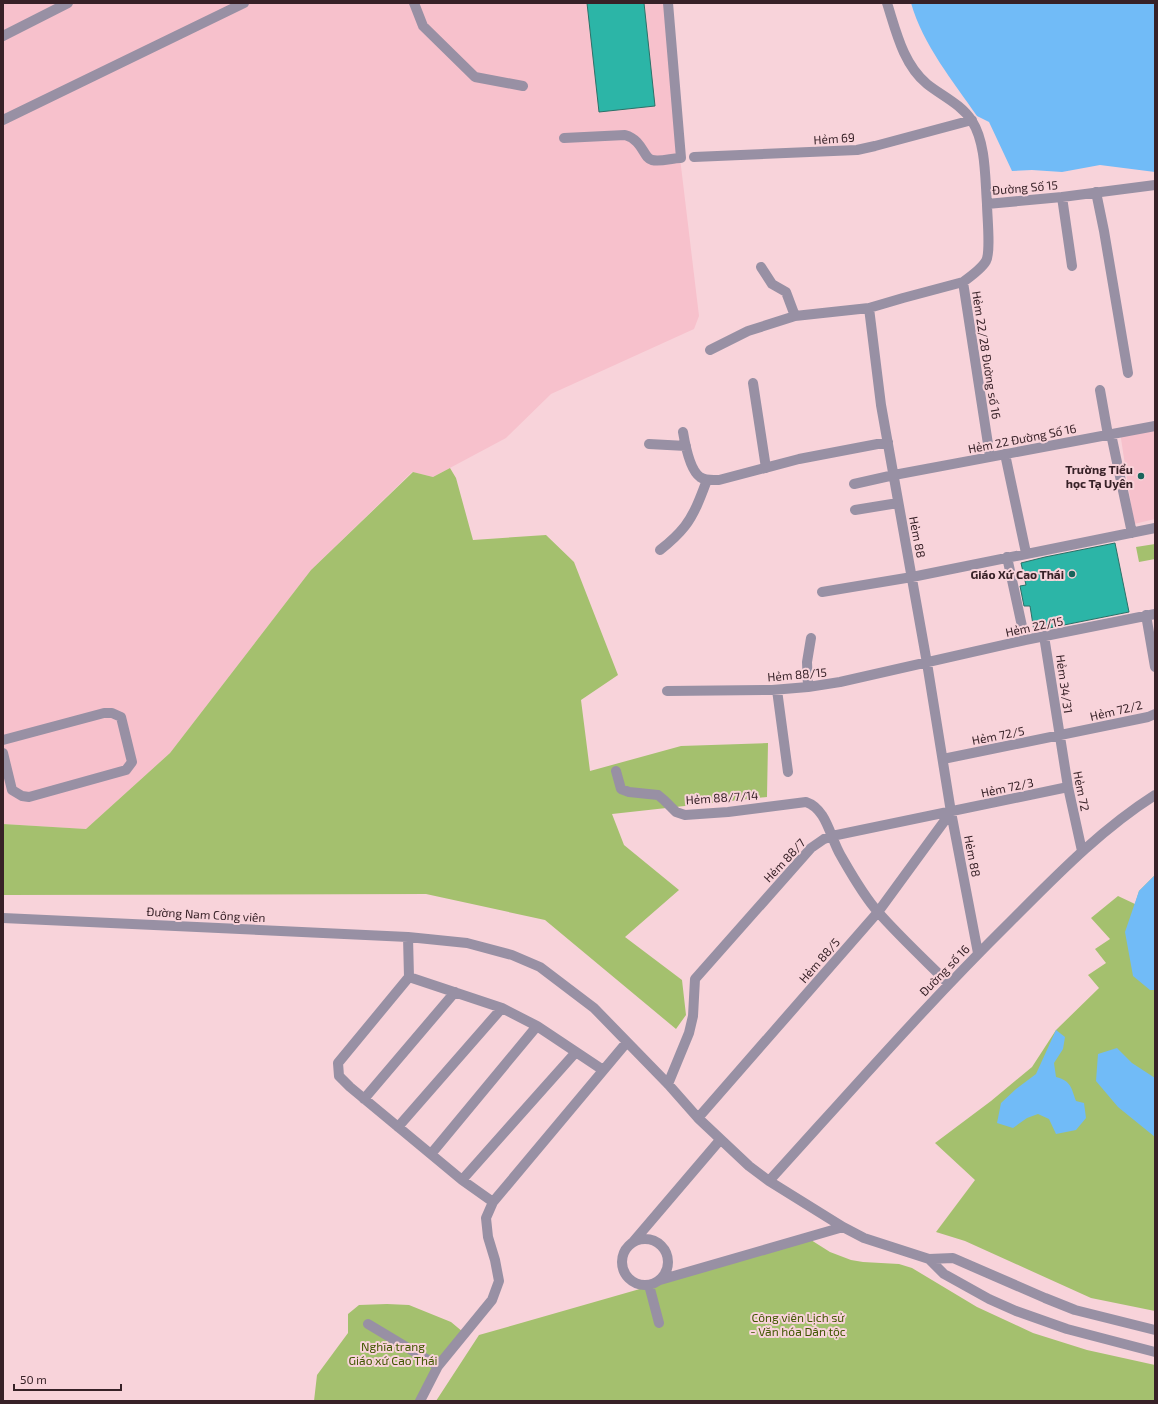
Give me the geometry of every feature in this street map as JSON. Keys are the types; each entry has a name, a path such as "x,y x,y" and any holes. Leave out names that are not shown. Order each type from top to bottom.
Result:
{"street":[{"path":"3,36 68,3"},
{"path":"3,120 244,3"},
{"path":"414,3 423,26 475,77 522,86"},
{"path":"564,138 625,135 632,137 639,143 646,157 651,160 680,158 668,3"},
{"name":"Đường Số 15","path":"888,3 900,45 913,67 926,83 962,109 972,120 981,144 987,204 1062,197 1155,185"},
{"name":"Hẻm 69","path":"694,157 857,150 972,120"},
{"path":"1096,192 1128,373"},
{"path":"1062,197 1072,266"},
{"path":"710,350 748,332 795,316 869,308 963,282 983,264 988,255 987,204"},
{"path":"761,266 772,284 786,292 795,316"},
{"name":"Hẻm 22/28 Đường số 16","path":"963,282 990,457"},
{"name":"Hẻm 88","path":"869,308 875,366 898,503 928,663 951,812 978,953"},
{"path":"753,383 766,468"},
{"path":"1100,390 1132,532"},
{"name":"Hẻm 22 Đường Số 16","path":"854,484 894,475 1155,426"},
{"path":"683,432 692,466 700,478 707,480 719,480 799,459 888,442"},
{"path":"649,444 686,446"},
{"path":"1005,454 1026,554"},
{"path":"660,550 686,525 695,509 707,480"},
{"path":"855,510 898,503"},
{"path":"822,592 912,577 1155,528"},
{"path":"1006,557 1025,640"},
{"path":"1151,615 1155,667"},
{"name":"Hẻm 22/15","path":"928,663 1025,640 1151,615"},
{"name":"Hẻm 34/31","path":"1044,636 1059,736"},
{"path":"808,687 808,662 811,638"},
{"name":"Hẻm 88/15","path":"667,691 777,690 808,687 840,682 928,663"},
{"path":"777,690 788,772"},
{"path":"3,740 104,713 112,713 121,717 132,762 126,770 29,797 22,796 12,790 3,753"},
{"name":"Hẻm 72/2","path":"1059,736 1148,717 1155,714"},
{"name":"Hẻm 72/5","path":"943,759 1059,736"},
{"name":"Hẻm 72","path":"1059,736 1082,851"},
{"name":"Hẻm 88/7/14","path":"616,771 621,789 629,792 658,795 676,812 685,814 728,812 806,802 812,804 822,814 832,836"},
{"name":"Hẻm 72/3","path":"951,812 1068,787"},
{"name":"Đường số 16","path":"769,1180 906,1029 978,953 1082,851 1115,823 1155,795"},
{"name":"Hẻm 88/7","path":"668,1084 689,1033 693,1016 695,979 811,848 824,839 832,836 951,812"},
{"name":"Hẻm 88/5","path":"698,1118 878,912 951,812"},
{"path":"832,836 836,848 862,892 878,912 949,984"},
{"name":"Đường Nam Công viên","path":"3,918 408,937 467,943 540,966 594,1008 668,1084 698,1118 749,1166 843,1227 864,1238 929,1259"},
{"path":"408,937 409,977 338,1063 339,1076 364,1099 462,1180 493,1202"},
{"path":"409,977 502,1008 537,1026 603,1070"},
{"path":"364,1099 455,992"},
{"path":"398,1127 502,1008"},
{"path":"431,1154 537,1026"},
{"path":"420,1401 438,1366 492,1300 499,1281 486,1228 486,1218 493,1202 627,1042"},
{"path":"462,1180 576,1052"},
{"path":"720,1140 623,1253 622,1267 624,1274 629,1279 635,1283 649,1285 660,1280 843,1227"},
{"path":"633,1242 640,1239 648,1239 655,1241 662,1246 666,1252 668,1267 660,1280"},
{"path":"929,1259 953,1258 1038,1296 1075,1310 1155,1330"},
{"path":"929,1259 944,1274 989,1299 1016,1311 1067,1329 1155,1352"},
{"path":"649,1285 659,1322"},
{"path":"368,1324 438,1366"}],"shaded area":[{"path":"3,3 671,3 680,158 699,316 694,329 551,394 506,438 433,477 412,472 311,570 170,753 86,829 3,824"},
{"name":"Trường Tiểu học Tạ Uyên","path":"1155,426 1155,519 1134,524 1120,432"}],"green space":[{"path":"450,468 456,478 473,540 546,535 574,562 618,675 581,700 590,771 681,746 768,743 767,797 612,814 624,845 679,890 625,937 682,980 686,1015 676,1029 545,920 426,894 3,895 3,824 86,829 170,753 311,570 413,472 433,477"},
{"path":"1155,544 1155,559 1139,562 1136,547"},
{"path":"1155,875 1155,1311 1091,1298 965,1241 936,1232 975,1180 935,1143 991,1101 1032,1067 1056,1030 1099,988 1088,975 1106,963 1095,949 1110,939 1091,918 1118,896 1135,904 1139,891"},
{"name":"Công viên Lịch sử - Văn hóa Dân tộc","path":"811,1240 830,1252 851,1260 899,1264 912,1268 977,1307 1033,1333 1087,1350 1155,1365 1155,1401 436,1401 479,1335"},
{"name":"Nghĩa trang Giáo xứ Cao Thái","path":"359,1305 409,1305 451,1322 463,1332 422,1401 314,1401 317,1375 348,1333 348,1314"}],"water":[{"path":"911,3 1155,3 1155,172 1100,165 1062,172 1032,170 1012,171 989,122 977,116 931,48 916,18"},
{"path":"1155,875 1155,990 1150,990 1133,976 1125,932 1139,891"},
{"path":"1056,1030 1065,1037 1063,1049 1054,1063 1056,1077 1065,1080 1070,1085 1076,1101 1084,1103 1086,1118 1076,1130 1056,1134 1049,1119 1038,1114 1027,1118 1013,1128 997,1123 1001,1103 1016,1089 1036,1074"},
{"path":"1117,1048 1132,1063 1155,1078 1155,1137 1118,1107 1096,1081 1098,1054"}],"building":[{"path":"587,3 644,3 655,106 599,112"},
{"name":"Giáo Xứ Cao Thái","path":"1115,543 1129,612 1034,631 1030,606 1024,606 1020,586 1026,585 1021,563"}],"place":[{"name":"Trường Tiểu học Tạ Uyên","path":"1141,476"},
{"name":"Giáo Xứ Cao Thái","path":"1072,574"}]}
